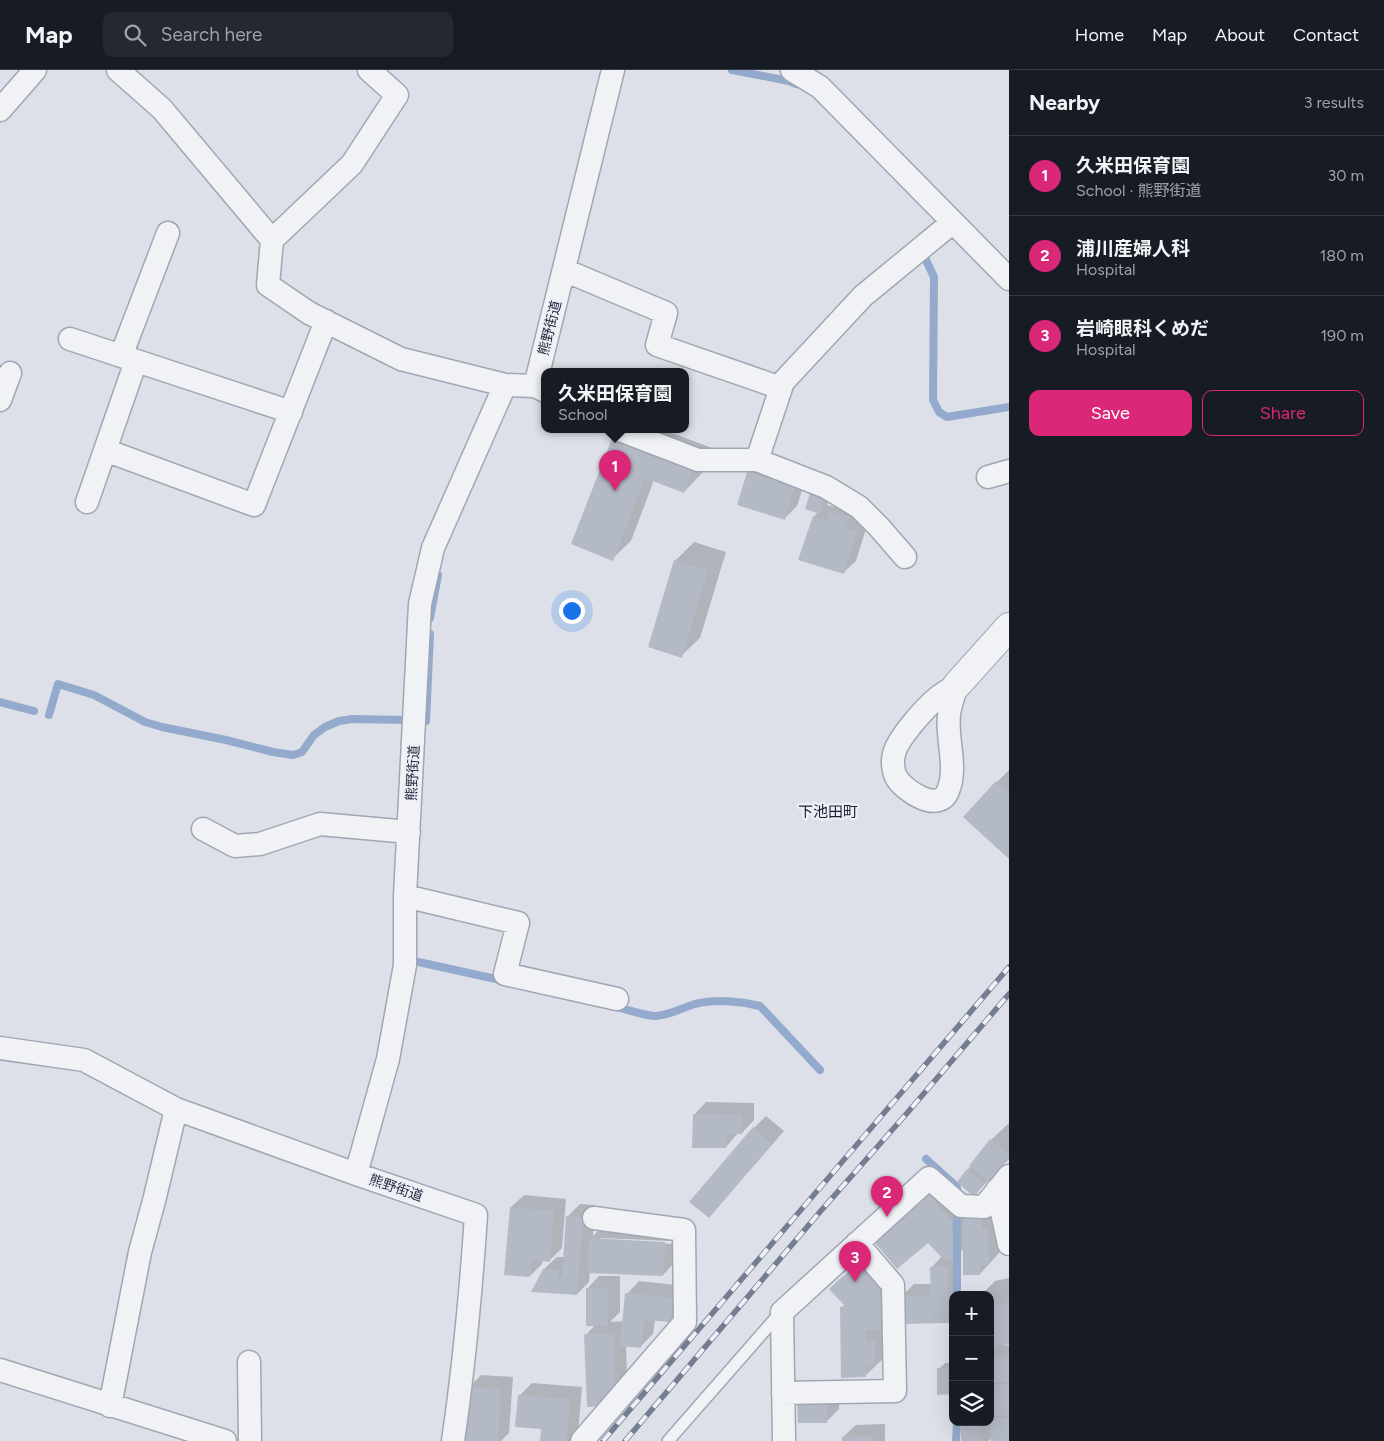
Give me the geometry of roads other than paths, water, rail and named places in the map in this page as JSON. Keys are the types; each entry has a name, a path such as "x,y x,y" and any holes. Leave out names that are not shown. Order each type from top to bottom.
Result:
{"street":[{"path":"0,110 35,70"},
{"path":"118,70 162,109 272,240"},
{"path":"369,70 396,95 352,164 272,240 268,285 309,313 401,359 505,385"},
{"name":"熊野街道","path":"544,368 564,270 613,70"},
{"path":"792,70 820,87 1009,279"},
{"path":"757,460 783,382 863,296 953,222"},
{"path":"87,502 105,450 129,358 168,233"},
{"path":"564,270 666,313 657,345 781,388"},
{"path":"105,450 254,505 326,321"},
{"path":"70,339 290,412"},
{"path":"0,400 10,373"},
{"name":"熊野街道","path":"453,1441 461,1386 471,1288 476,1215 356,1174 388,1059 406,965 406,896 420,604 433,548 505,385 540,388"},
{"path":"628,433 698,460 757,460 826,487 859,507 905,557"},
{"path":"988,477 1009,471"},
{"path":"957,685 949,716 951,769 948,792 940,800 928,801 915,795 896,777 893,755 896,745 938,696 957,685 1009,627"},
{"path":"913,724 926,722 942,728 950,737"},
{"path":"203,829 235,846 260,844 320,824 409,832"},
{"path":"406,896 518,923 506,974 617,999"},
{"path":"0,1048 84,1060 176,1109 356,1174"},
{"path":"110,1406 140,1252 176,1109"},
{"path":"784,1441 782,1312 928,1178 961,1206 984,1207 1003,1183"},
{"path":"1003,1183 1009,1244"},
{"path":"582,1441 685,1322 684,1230 594,1218"},
{"path":"783,1393 896,1391 893,1285 857,1243"},
{"path":"249,1362 250,1441"},
{"path":"0,1370 224,1441"}],"lane":[{"path":"668,1441 782,1312"}],"waterway":[{"path":"732,70 796,84"},
{"path":"927,252 924,256 934,277 933,400 939,412 947,417 1009,407"},
{"path":"430,618 438,575"},
{"path":"426,721 430,634"},
{"path":"49,715 58,684 94,695 145,722 293,755 302,752 314,735 325,727 339,721 352,719 408,720 408,724"},
{"path":"0,702 34,711"},
{"path":"414,961 505,981"},
{"path":"613,1006 654,1016 670,1013 695,1004 719,1001 760,1006 820,1070"},
{"path":"926,1159 957,1187 957,1195"},
{"path":"957,1207 957,1291"},
{"path":"956,1441 957,1426"}],"railway":[{"path":"603,1441 1009,967"},
{"path":"625,1441 1009,994"}],"place":[{"name":"久米田保育園","path":"615,491"},
{"name":"浦川産婦人科","path":"887,1217"},
{"name":"岩崎眼科くめだ","path":"855,1282"}],"district":[{"name":"下池田町","path":"828,812"}]}
